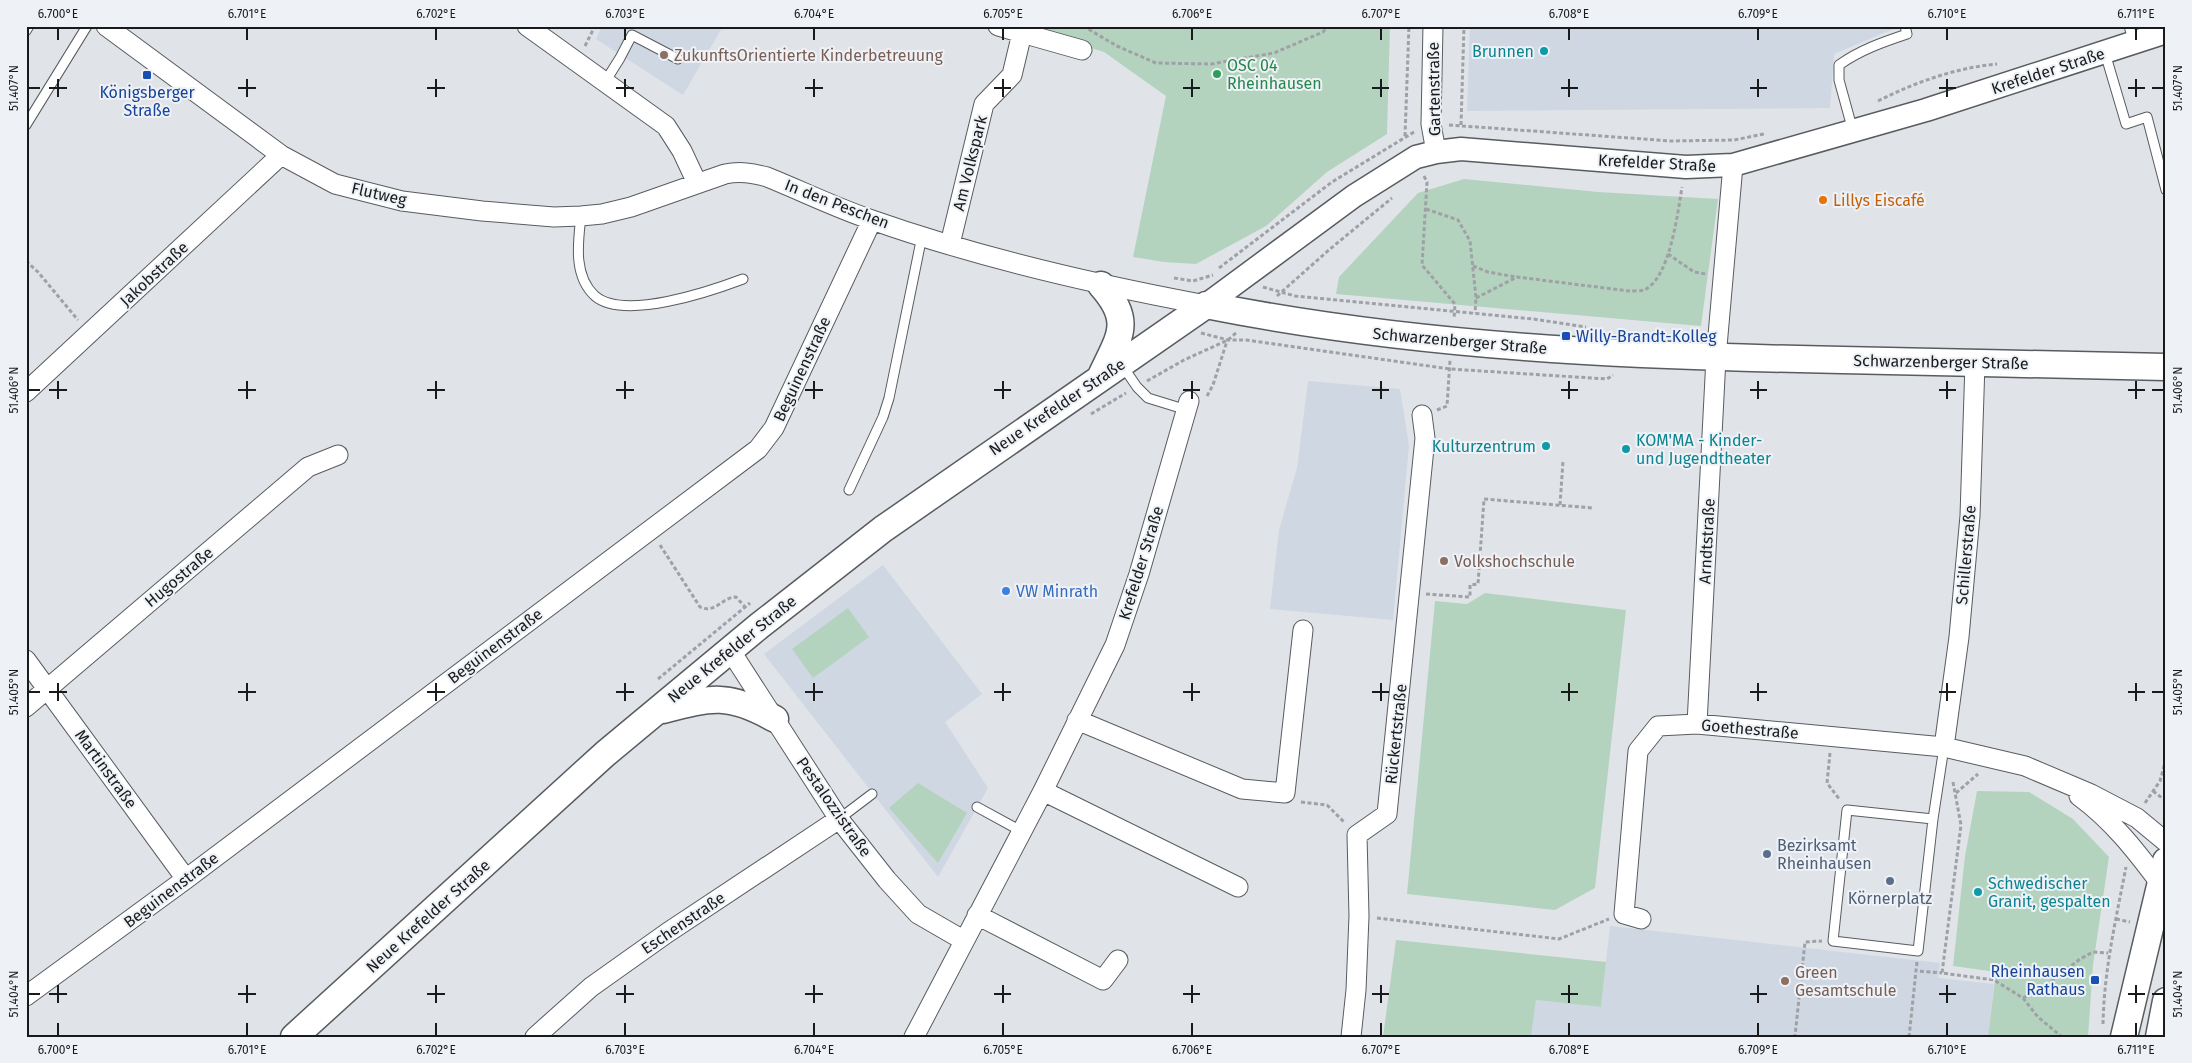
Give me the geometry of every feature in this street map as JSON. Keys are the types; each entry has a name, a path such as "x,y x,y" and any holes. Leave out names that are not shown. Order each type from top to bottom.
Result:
{"main road":[{"path":"1101,285 1117,306 1121,316 1122,325 1111,370"},
{"name":"Schwarzenberger Straße","path":"1206,305 1332,328 1452,342 1571,351 1716,358 2166,367"},
{"name":"Neue Krefelder Straße","path":"294,1037 605,754 759,626 883,529 1206,305"},
{"path":"655,712 705,699 729,699 752,706 775,719"},
{"path":"2114,1032 2164,877"},
{"path":"2159,1037 2166,1001"}],"street":[{"name":"Flutweg","path":"106,26 281,155 335,184 402,201 482,211 554,217 602,214 631,207 697,183"},
{"path":"527,26 666,126 682,151 697,183"},
{"path":"998,26 1082,50"},
{"name":"Gartenstraße","path":"1434,26 1431,124 1436,152"},
{"name":"Krefelder Straße","path":"1206,305 1354,196 1416,157 1461,149 1686,167 1733,165 1850,120 1926,110 2104,53 2132,35 2166,32"},
{"name":"Am Volkspark","path":"950,244 984,104 1012,75 1022,33"},
{"name":"Jakobstraße","path":"26,392 281,155"},
{"path":"1716,358 1733,165"},
{"name":"In den Peschen","path":"697,183 725,174 751,173 767,177 872,220 922,236 1101,285 1206,305"},
{"name":"Beguinenstraße","path":"26,996 186,879 758,449 774,428 872,220"},
{"name":"Arndtstraße","path":"1697,724 1716,358"},
{"name":"Schillerstraße","path":"1944,747 1959,637 1970,516 1975,363"},
{"name":"Krefelder Straße","path":"914,1037 1115,645 1139,574 1188,405"},
{"name":"Rückertstraße","path":"1357,835 1387,814 1425,438 1422,415"},
{"name":"Hugostraße","path":"26,707 308,467 338,455"},
{"path":"1077,720 1242,789 1285,793 1304,630"},
{"name":"Pestalozzistraße","path":"730,650 839,819 887,880 918,914 963,940"},
{"name":"Martinstraße","path":"26,660 186,879"},
{"name":"Goethestraße","path":"1632,916 1638,751 1658,726 1697,724 1944,747 2025,766 2052,776 2137,818 2166,842"},
{"name":"Goethestraße","path":"2052,776 2090,804 2164,877"},
{"path":"1042,790 1238,887"},
{"name":"Eschenstraße","path":"535,1037 591,987 667,933 839,819"},
{"path":"1351,1037 1356,990 1359,916 1357,835"},
{"path":"977,915 1103,980 1118,960"}],"lane":[{"path":"26,31 29,26"},
{"path":"26,125 86,26"},
{"path":"1850,120 1838,80 1839,65 1850,57 1877,44 1907,34 1905,26"},
{"path":"605,82 632,35 678,59"},
{"path":"2104,53 2126,124 2147,117 2166,190"},
{"path":"581,216 578,250 580,267 587,286 596,297 608,302 633,305 667,302 710,292 742,279"},
{"path":"849,490 883,417 889,398 922,236"},
{"path":"1111,370 1137,387 1148,398 1188,405"},
{"path":"1933,819 1847,810 1833,941 1918,951 1933,819 1944,747"},
{"path":"839,819 872,794"},
{"path":"977,807 1021,831"}],"path":[{"path":"1084,26 1117,46 1156,63 1211,64 1274,54 1323,32 1328,26"},
{"path":"1405,136 1409,26"},
{"path":"1461,126 1464,26"},
{"path":"1850,120 1900,89 1968,67 2004,63"},
{"path":"1171,299 1193,281 1211,274 1332,182 1405,136 1431,124 1671,141 1734,140 1770,132"},
{"path":"1473,266 1488,272 1517,277 1629,291 1645,290 1658,276 1672,246 1686,167"},
{"path":"1417,180 1424,176 1427,182 1422,265 1455,304 1447,406 1422,415"},
{"path":"1255,315 1394,196"},
{"path":"1426,209 1458,220 1470,241 1476,298 1475,313"},
{"path":"1668,254 1694,272 1724,276"},
{"path":"26,261 38,272 89,334"},
{"path":"1211,274 1282,291 1295,296 1533,319"},
{"path":"1166,277 1193,281"},
{"path":"1476,298 1517,277"},
{"path":"1188,405 1205,399 1213,385 1228,340"},
{"path":"1560,505 1563,461"},
{"path":"1435,595 1470,598 1470,584 1478,584 1484,499 1594,508"},
{"path":"650,530 700,606 707,610 714,608 730,597 736,597 759,626"},
{"path":"1832,736 1827,783 1847,810"},
{"path":"1942,973 1961,825 1956,793 1944,747"},
{"path":"2137,818 2138,809 2146,803 2152,791 2160,782 2166,759"},
{"path":"1956,793 1993,760"},
{"path":"2152,791 2166,801"},
{"path":"1285,793 1301,802 1327,805 1357,835"},
{"path":"2114,1032 2104,988 2108,953 2131,844"},
{"path":"1359,916 1559,938 1632,916"},
{"path":"1797,1037 1795,1036 1805,942 1833,941"},
{"path":"1908,1037 1918,951"},
{"path":"2023,998 2047,985 2080,959 2093,952 2108,953"},
{"path":"1916,971 1994,980 2023,998 2038,1017 2062,1037"}],"shaded area":[{"name":"ZukunftsOrientierte Kinderbetreuung","path":"602,26 723,26 683,95 596,39"},
{"path":"1470,26 1893,26 1893,29 1834,54 1830,108 1467,111"},
{"path":"1308,381 1400,389 1409,446 1393,620 1270,609 1279,530 1297,468"},
{"path":"883,565 982,694 945,722 988,788 938,877 764,654"},
{"name":"Green Gesamtschule","path":"1610,926 1940,963 1938,978 1994,984 1988,1037 1531,1037 1536,1000 1601,1007"}],"green space":[{"path":"1018,26 1390,26 1387,134 1327,172 1266,226 1196,264 1164,262 1133,257 1166,96 1104,52"},
{"path":"1464,179 1598,192 1718,199 1701,326 1336,294 1339,277 1418,193"},
{"path":"1485,593 1626,610 1595,888 1555,910 1407,894 1435,601 1467,604"},
{"path":"848,608 869,637 813,678 792,649"},
{"path":"918,783 967,813 938,863 889,808"},
{"path":"1977,791 2029,792 2073,819 2109,857 2093,965 2088,1037 1988,1037 1996,972 1953,966 1965,856"},
{"path":"1396,940 1606,962 1601,1007 1536,1000 1531,1037 1383,1037"}],"place":[{"name":"Brunnen","path":"1544,51"},
{"name":"ZukunftsOrientierte Kinderbetreuung","path":"664,55"},
{"name":"OSC 04 Rheinhausen","path":"1217,74"},
{"name":"Königsberger Straße","path":"147,75"},
{"name":"Lillys Eiscafé","path":"1823,200"},
{"name":"Willy-Brandt-Kolleg","path":"1566,336"},
{"name":"Kulturzentrum","path":"1546,446"},
{"name":"KOM'MA - Kinder- und Jugendtheater","path":"1626,449"},
{"name":"Volkshochschule","path":"1444,561"},
{"name":"VW Minrath","path":"1006,591"},
{"name":"Bezirksamt Rheinhausen","path":"1767,854"},
{"name":"Körnerplatz","path":"1890,881"},
{"name":"Schwedischer Granit, gespalten","path":"1978,892"},
{"name":"Rheinhausen Rathaus","path":"2095,980"},
{"name":"Green Gesamtschule","path":"1785,981"}]}
